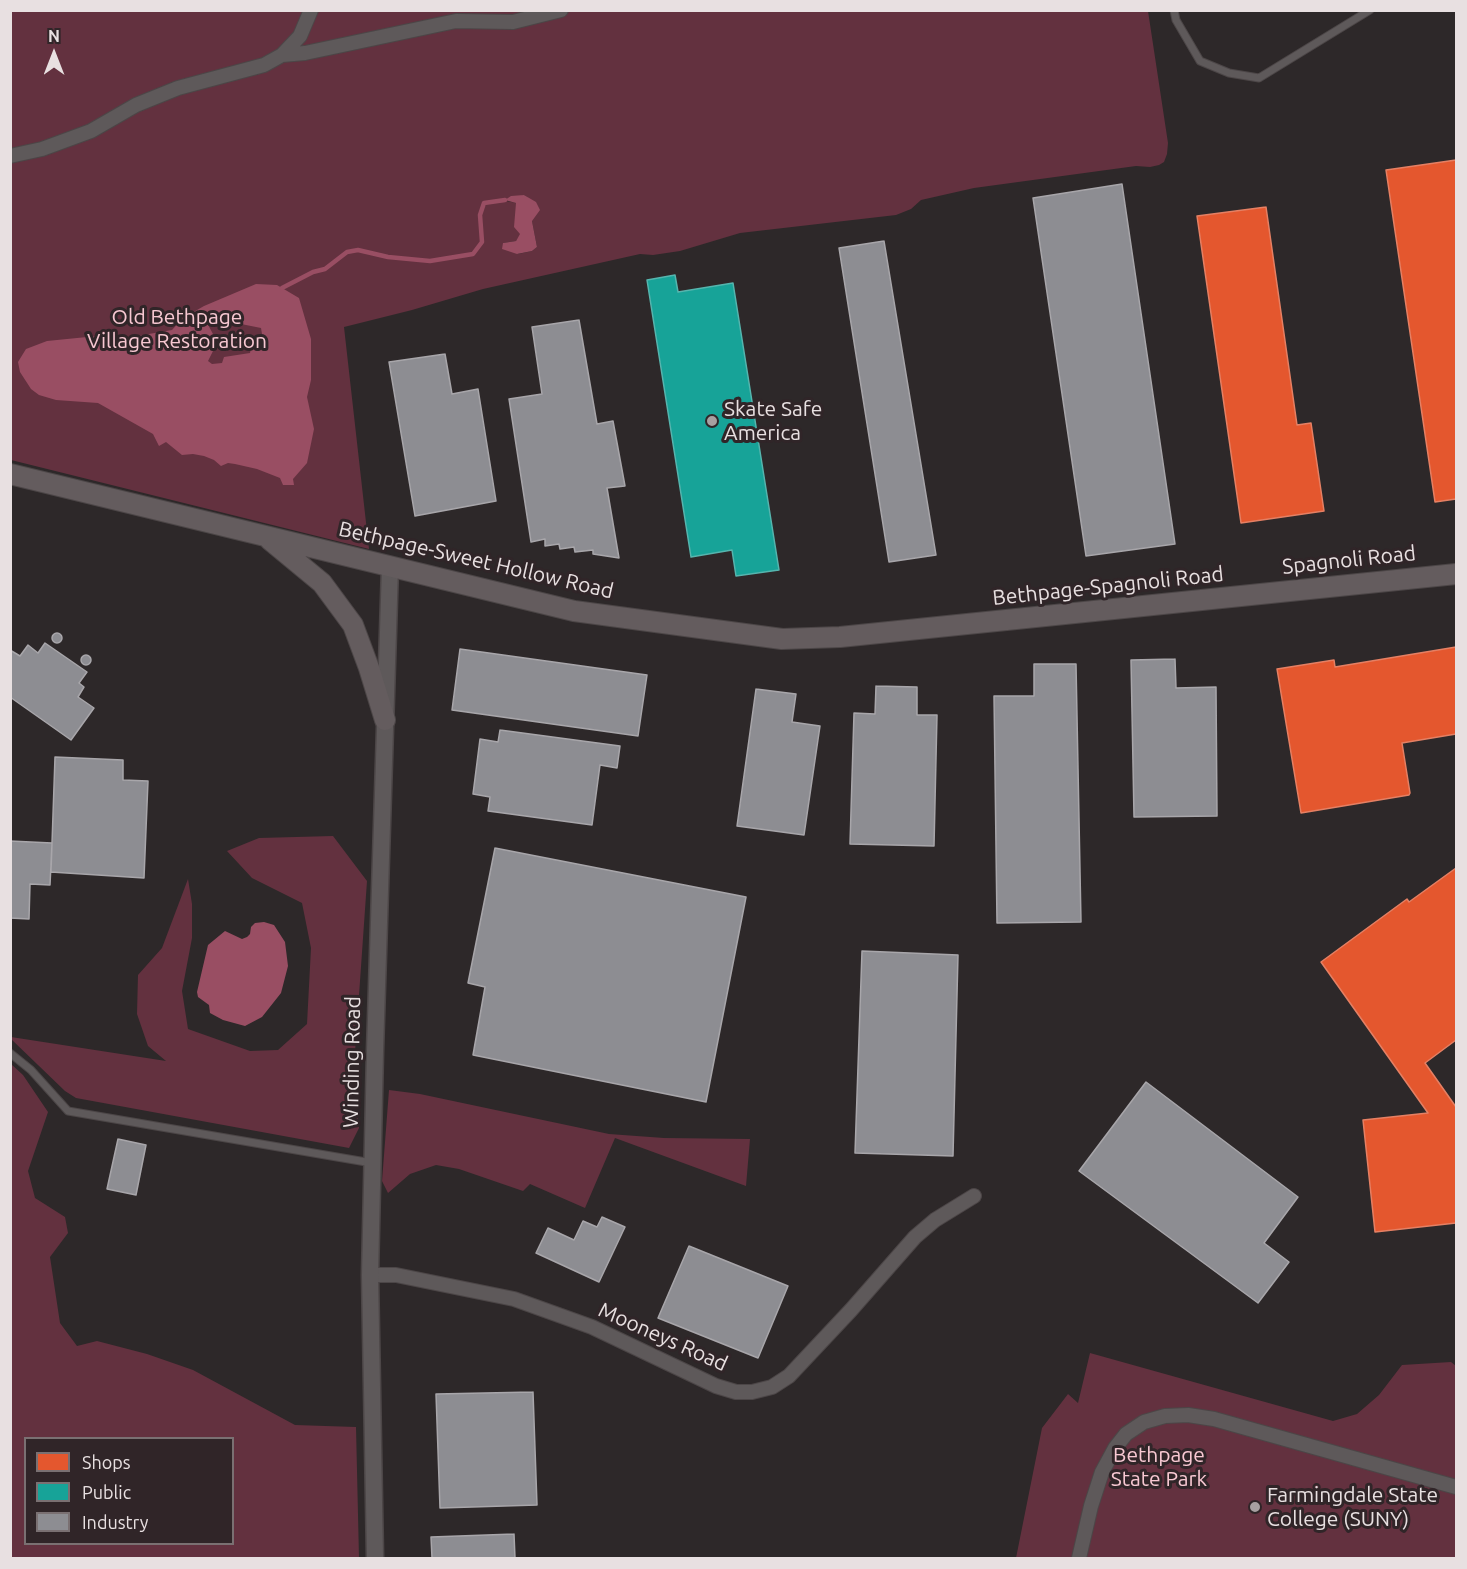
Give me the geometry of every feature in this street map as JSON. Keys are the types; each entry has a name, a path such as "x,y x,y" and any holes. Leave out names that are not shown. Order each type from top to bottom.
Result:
{"main road":[{"name":"Bethpage-Sweet Hollow Road","path":"10,474 574,611 782,639 826,639 973,624"},
{"path":"265,536 322,583 353,625 385,720"},
{"name":"Spagnoli Road","path":"1247,595 1456,574"},
{"name":"Bethpage-Spagnoli Road","path":"973,624 1247,595"}],"street":[{"path":"10,156 42,149 91,131 136,105 178,88 264,65 282,55 300,36 311,10"},
{"path":"282,55 305,53 456,21 513,22 561,10"},
{"name":"Winding Road","path":"375,1558 370,1275 390,567"},
{"name":"Mooneys Road","path":"370,1275 396,1275 514,1299 592,1327 716,1386 736,1392 752,1392 772,1387 789,1376 915,1237 935,1220 974,1196"},
{"path":"1079,1558 1096,1489 1115,1448 1126,1434 1144,1422 1165,1416 1188,1415 1214,1419 1456,1487"}],"lane":[{"path":"1174,10 1176,20 1200,62 1229,73 1259,78 1370,10"},
{"path":"10,1053 31,1070 68,1111 372,1163"}],"green space":[{"name":"Old Bethpage Village Restoration","path":"11,11 1148,11 1168,143 1164,162 1159,165 1136,166 974,188 921,200 911,209 896,215 740,233 680,251 653,255 640,254 483,289 344,327 369,549 11,460","holes":["524,195 531,200 537,247 532,251 518,254 503,243 516,241 521,234 517,203 506,201"]},
{"path":"333,836 367,881 353,1081 359,1128 349,1148 76,1098 65,1091 11,1039 11,1037 166,1061 148,1046 137,1014 138,975 162,948 188,879 192,904 192,938 182,991 188,1029 250,1051 278,1050 307,1024 311,948 302,903 252,878 227,851 259,838"},
{"path":"11,1064 23,1075 48,1112 28,1171 35,1198 65,1217 68,1233 50,1257 60,1323 77,1346 97,1341 147,1354 193,1370 295,1425 356,1427 359,1558 11,1558"},
{"path":"389,1090 420,1094 609,1134 664,1138 750,1139 746,1186 615,1138 585,1208 530,1184 523,1191 459,1169 436,1165 410,1174 388,1193 382,1181"},
{"name":"Bethpage State Park","path":"1090,1353 1333,1421 1357,1414 1379,1395 1402,1365 1451,1362 1456,1366 1456,1558 1016,1558 1042,1428 1068,1394 1078,1403"}],"shaded area":[{"path":"524,195 536,202 540,210 532,221 537,247 532,251 517,254 502,249 503,243 516,241 520,234 514,227 516,203 505,200 511,196"},
{"path":"256,284 277,285 299,298 311,339 311,380 307,397 314,429 307,463 293,479 294,485 283,485 280,478 257,469 228,463 221,466 204,456 182,455 166,442 159,446 153,434 98,403 56,400 39,395 31,389 20,372 18,362 26,349 47,341 97,336 114,340 172,330 183,318 204,306","holes":["232,313 238,313 241,324 261,328 263,340 259,345 251,348 250,353 224,357 222,363 212,364 208,361 213,351 210,342 213,334 206,321 210,318 223,320"]},
{"path":"264,922 274,925 285,942 288,966 281,993 262,1017 245,1026 223,1020 210,1013 209,1005 198,997 197,992 208,945 225,931 242,939 247,937 255,923"}],"building: Shops":[{"path":"1456,160 1456,499 1435,502 1386,170"},
{"path":"1266,207 1297,425 1311,423 1324,511 1241,523 1197,216"},
{"path":"1456,647 1456,734 1402,743 1409,795 1301,813 1277,669 1334,660 1335,667"},
{"path":"1456,868 1456,1040 1425,1063 1456,1107 1456,1223 1375,1232 1363,1120 1428,1113 1321,962 1407,899 1409,902"}],"building: Public":[{"name":"Skate Safe America","path":"675,275 678,292 733,283 779,570 736,576 732,550 691,557 647,280"}],"building: Industry":[{"path":"1122,184 1175,544 1086,556 1033,198"},
{"path":"884,241 936,555 889,562 839,248"},
{"path":"579,320 597,424 613,421 625,486 607,488 619,558 593,554 593,550 575,552 574,547 560,549 559,544 545,546 545,539 531,542 509,399 542,394 532,327"},
{"path":"445,354 452,394 478,389 496,501 415,516 389,362"},
{"path":"57,633 62,638 57,643 52,638"},
{"path":"45,643 87,672 79,683 84,687 78,697 94,708 71,740 10,697 10,650 20,656 28,645 38,653"},
{"path":"460,649 647,675 638,736 452,710"},
{"path":"86,655 91,660 86,665 81,660"},
{"path":"1175,659 1176,688 1216,687 1217,816 1134,817 1131,660"},
{"path":"1034,664 1076,664 1081,922 997,923 994,696 1034,696"},
{"path":"876,686 917,687 917,715 937,715 934,846 850,844 854,713 875,714"},
{"path":"756,689 796,694 792,722 820,726 804,835 737,826"},
{"path":"500,730 620,746 617,768 600,765 592,825 488,811 490,797 473,794 480,739 498,742"},
{"path":"55,757 123,760 123,780 148,781 144,878 51,872"},
{"path":"10,841 52,843 50,885 30,884 29,919 10,918"},
{"path":"495,848 746,897 706,1102 473,1055 485,987 468,983"},
{"path":"862,951 958,955 953,1156 855,1153"},
{"path":"1146,1082 1298,1197 1264,1243 1289,1262 1258,1303 1079,1171"},
{"path":"118,1139 146,1145 136,1195 107,1189"},
{"path":"602,1217 625,1227 599,1282 536,1253 548,1228 574,1240 583,1221 597,1227"},
{"path":"689,1246 788,1286 758,1358 658,1318"},
{"path":"533,1392 537,1505 440,1508 436,1394"},
{"path":"514,1534 515,1558 432,1558 431,1537"}],"waterway":[{"path":"282,288 313,272 325,269 347,252 358,250 388,257 430,261 473,254 482,242 480,215 484,203 505,200"}],"place":[{"name":"Skate Safe America","path":"712,421"},
{"name":"Farmingdale State College (SUNY)","path":"1255,1507"}]}
